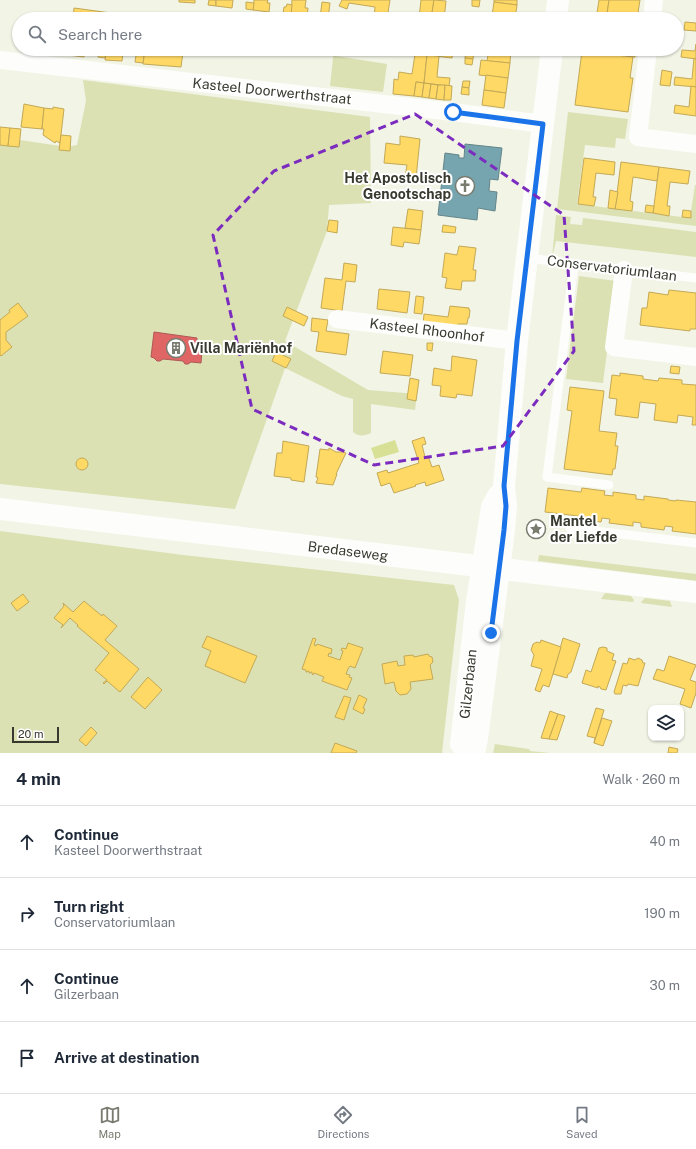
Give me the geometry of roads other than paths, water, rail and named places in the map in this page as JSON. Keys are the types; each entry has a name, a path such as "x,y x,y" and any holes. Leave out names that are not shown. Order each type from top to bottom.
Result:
{"street":[{"path":"557,12 558,0"},
{"path":"653,12 654,0"},
{"name":"Conservatoriumlaan","path":"491,568 506,506 504,486 517,341 551,56"},
{"path":"647,56 638,137 696,144"},
{"name":"Kasteel Doorwerthstraat","path":"0,60 453,112 543,124"},
{"path":"624,270 614,346 696,357"},
{"name":"Kasteel Rhoonhof","path":"337,319 517,341"},
{"name":"Bredaseweg","path":"0,509 696,592"},
{"name":"Gilzerbaan","path":"459,753 463,737 477,601 491,568"},
{"name":"Gilzerbaan","path":"474,753 477,739 491,568"}],"lane":[{"name":"Conservatoriumlaan","path":"528,258 696,278"},
{"path":"574,264 548,477 609,485"},
{"path":"570,528 696,543"}],"place":[{"name":"Het Apostolisch Genootschap","path":"465,186"},
{"name":"Villa Mariënhof","path":"176,348"},
{"name":"Mantel der Liefde","path":"536,529"}]}
